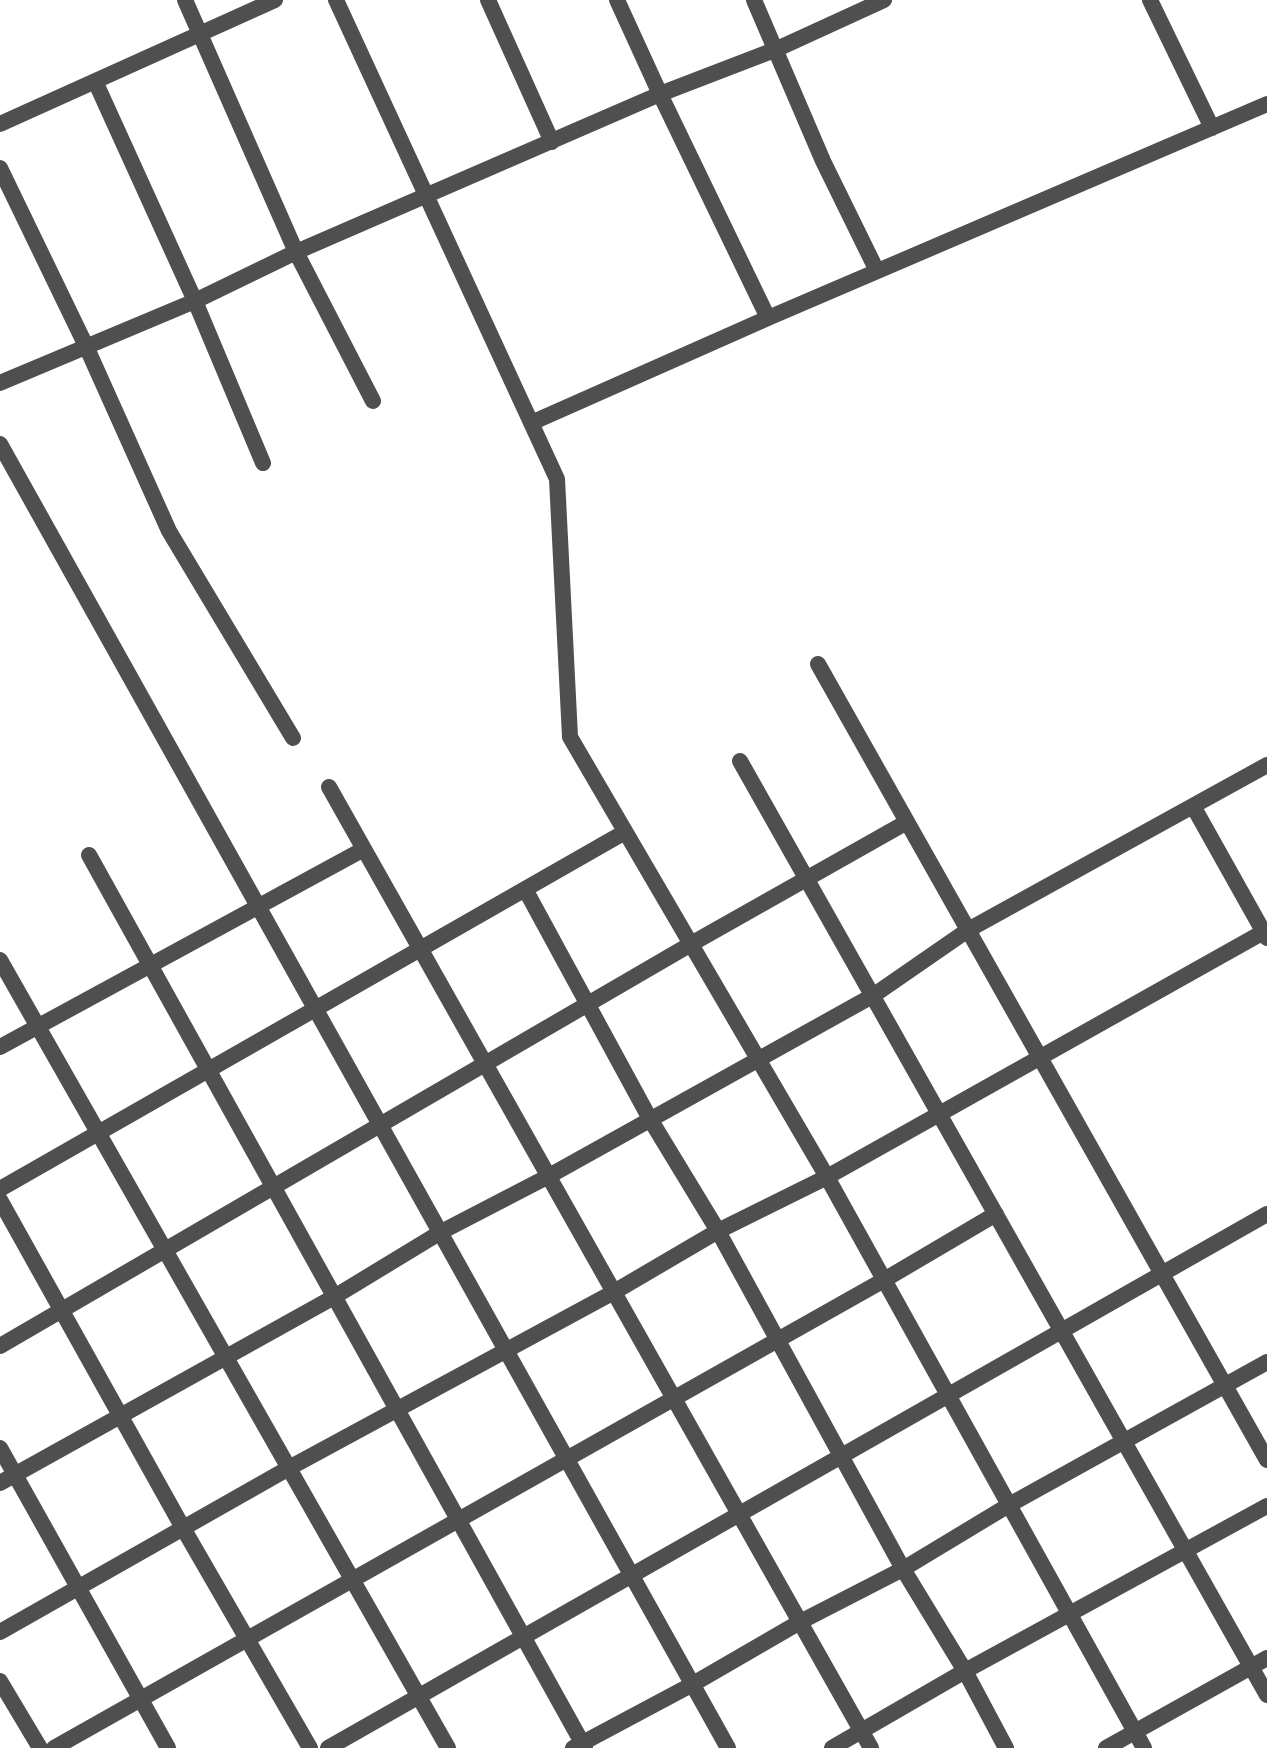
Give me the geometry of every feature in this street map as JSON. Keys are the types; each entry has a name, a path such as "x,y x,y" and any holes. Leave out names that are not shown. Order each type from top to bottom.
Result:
{"street":[{"path":"185,0 296,252 373,401"},
{"path":"0,124 275,0"},
{"path":"336,0 557,479 570,737 827,1177 1144,1748"},
{"path":"488,0 552,142"},
{"path":"617,0 768,318"},
{"path":"754,0 823,161 877,271"},
{"path":"0,383 195,301 296,252 660,94 777,49 884,0"},
{"path":"1150,0 1212,128"},
{"path":"95,81 195,301 263,463"},
{"path":"531,423 1267,104"},
{"path":"0,168 86,346 169,531 293,738"},
{"path":"0,444 728,1748"},
{"path":"818,664 1267,1460"},
{"path":"740,761 1267,1695"},
{"path":"0,1483 227,1358 441,1232 549,1176 874,995 968,930 1267,765"},
{"path":"329,787 871,1748"},
{"path":"0,1632 289,1468 614,1292 718,1231 827,1177 1266,933 1193,806"},
{"path":"0,1346 691,944 907,822"},
{"path":"0,1189 625,832"},
{"path":"0,1047 364,849"},
{"path":"89,855 523,1637 580,1746 800,1622 903,1569 1009,1505 1267,1362"},
{"path":"525,889 650,1119 718,1231 903,1569 965,1671 1006,1748"},
{"path":"0,960 448,1748"},
{"path":"0,1200 310,1748"},
{"path":"54,1748 996,1214"},
{"path":"328,1748 1267,1214"},
{"path":"0,1448 168,1748"},
{"path":"832,1748 1069,1613 1267,1506"},
{"path":"1106,1748 1267,1658"},
{"path":"0,1681 40,1748"}]}
